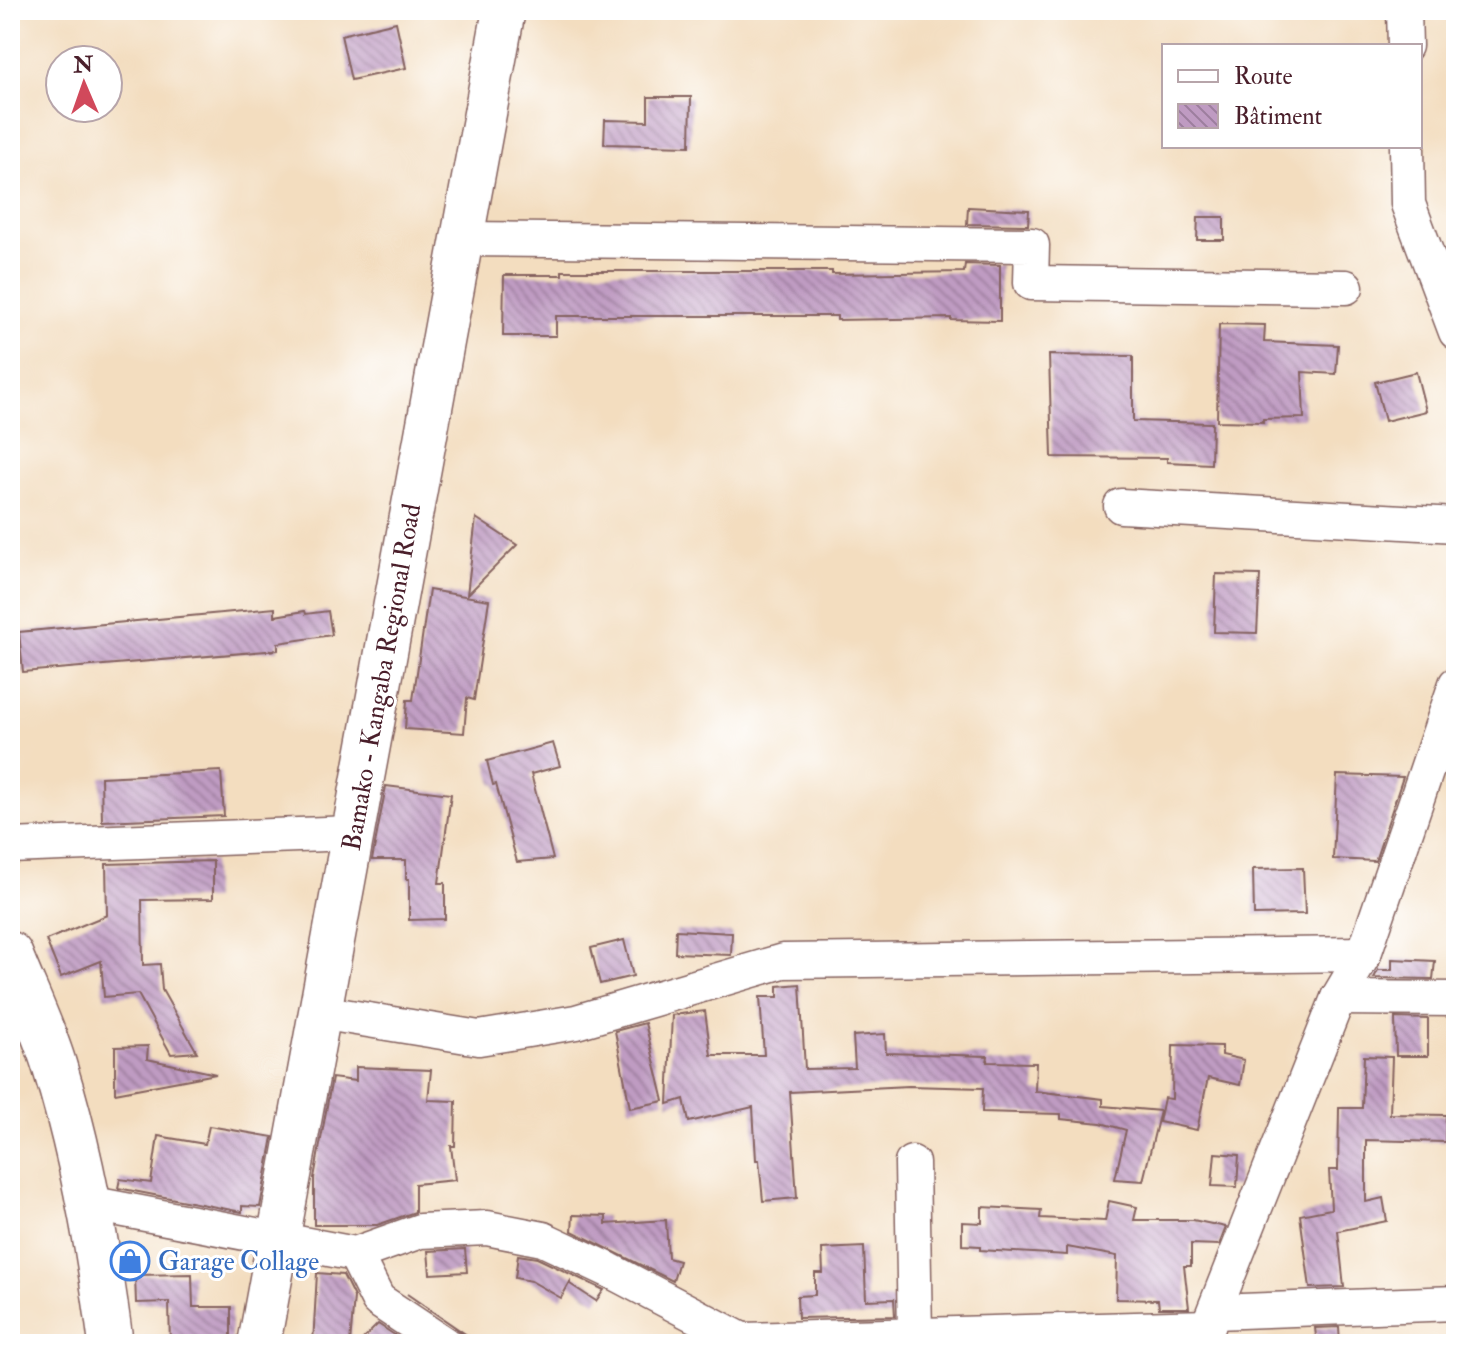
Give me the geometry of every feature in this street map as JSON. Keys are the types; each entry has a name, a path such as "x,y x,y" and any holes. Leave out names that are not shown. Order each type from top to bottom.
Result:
{"main road":[{"path":"10,954 55,1066 88,1203 111,1344"}],"street":[{"name":"Bamako - Kangaba Regional Road","path":"259,1344 504,10"},
{"path":"1404,10 1405,44"},
{"path":"1407,148 1408,204 1456,331"},
{"path":"461,239 1032,245 1031,283 1346,287"},
{"path":"1121,506 1456,525"},
{"path":"1208,1327 1338,998 1364,954 1456,684"},
{"path":"10,846 352,833"},
{"path":"319,1012 479,1038 576,1022 783,961 1364,954"},
{"path":"1338,998 1456,999"},
{"path":"912,1163 915,1335"},
{"path":"88,1203 355,1254 420,1231 487,1228 543,1239 609,1270 740,1343 1208,1327 1456,1303"},
{"path":"355,1254 378,1300 444,1344"}],"building":[{"path":"396,22 406,68 351,80 341,35"},
{"path":"648,97 691,97 690,146 604,144 605,120 648,121"},
{"path":"968,207 1029,210 1028,225 967,224"},
{"path":"1198,217 1224,217 1224,240 1197,240"},
{"path":"965,264 1000,265 1000,321 951,318 837,320 837,316 556,316 556,336 503,336 504,275 562,275 562,271 964,272"},
{"path":"1219,324 1265,325 1264,342 1338,345 1336,374 1302,372 1304,418 1263,419 1263,422 1217,421"},
{"path":"1049,355 1133,356 1133,421 1212,423 1211,464 1167,462 1167,458 1052,457"},
{"path":"1416,372 1426,411 1385,421 1375,382"},
{"path":"476,518 517,545 467,595"},
{"path":"1216,574 1260,575 1257,633 1214,632"},
{"path":"429,590 489,600 474,700 467,698 464,733 405,729 407,700 413,700"},
{"path":"275,608 275,616 328,611 332,635 278,643 278,650 23,672 19,632"},
{"path":"553,743 560,766 531,774 553,859 517,862 487,761"},
{"path":"221,771 224,816 102,821 101,777"},
{"path":"1337,775 1403,777 1375,861 1333,859"},
{"path":"386,786 451,794 439,883 445,883 445,919 409,920 406,860 372,860"},
{"path":"213,861 213,899 142,900 143,965 160,964 162,990 197,1052 171,1054 138,994 104,997 101,961 61,977 46,940 107,915 106,864"},
{"path":"1303,868 1305,914 1254,915 1253,869"},
{"path":"676,930 732,933 731,955 675,953"},
{"path":"624,940 633,976 600,984 591,948"},
{"path":"1392,959 1435,961 1433,979 1374,978 1378,970 1392,970"},
{"path":"800,984 805,1069 855,1068 853,1036 885,1034 886,1053 988,1056 987,1062 1036,1063 1035,1091 1103,1099 1103,1106 1160,1111 1143,1181 1115,1179 1126,1130 1101,1123 1061,1119 1061,1114 982,1112 983,1088 909,1086 790,1092 797,1198 763,1201 759,1160 756,1160 753,1107 689,1122 684,1099 668,1104 672,1015 705,1011 711,1055 764,1055 760,997 778,997 778,986"},
{"path":"1395,1018 1428,1019 1428,1056 1396,1056"},
{"path":"645,1023 664,1101 630,1108 615,1031"},
{"path":"1173,1045 1222,1046 1222,1055 1244,1060 1240,1085 1208,1078 1197,1130 1159,1122 1164,1098 1172,1099"},
{"path":"148,1046 147,1059 216,1074 115,1093 115,1047"},
{"path":"1364,1056 1392,1057 1390,1114 1446,1115 1445,1142 1366,1140 1366,1202 1383,1198 1387,1221 1338,1231 1344,1287 1310,1288 1300,1215 1331,1209 1329,1170 1338,1170 1339,1108 1362,1108"},
{"path":"356,1067 431,1070 428,1100 456,1101 455,1146 451,1146 455,1180 415,1184 415,1212 377,1225 314,1225 314,1178 332,1078 356,1081"},
{"path":"209,1126 273,1137 260,1207 242,1206 242,1212 118,1188 120,1179 151,1183 158,1136 205,1144"},
{"path":"1215,1153 1239,1155 1237,1187 1212,1186"},
{"path":"1109,1201 1137,1207 1134,1220 1193,1220 1226,1227 1219,1245 1191,1244 1191,1266 1184,1266 1189,1308 1159,1308 1158,1300 1116,1299 1117,1256 1067,1247 1067,1255 980,1250 980,1246 962,1245 962,1222 982,1223 982,1207 1041,1210 1040,1218 1105,1221"},
{"path":"573,1215 606,1216 606,1224 666,1220 668,1258 679,1261 673,1281 572,1231"},
{"path":"864,1247 866,1300 894,1299 895,1316 798,1318 797,1296 815,1295 815,1273 823,1273 822,1249"},
{"path":"465,1249 467,1272 430,1274 428,1251"},
{"path":"518,1255 537,1258 604,1290 596,1301 570,1282 561,1298 531,1281 515,1278"},
{"path":"317,1273 343,1275 354,1297 350,1344 313,1344"},
{"path":"192,1274 193,1307 231,1307 231,1344 170,1344 169,1302 136,1303 135,1275"},
{"path":"407,1294 480,1344 464,1344 462,1334 455,1327"},
{"path":"378,1324 408,1344 358,1344"},
{"path":"1339,1327 1340,1344 1317,1344 1315,1328"}],"place":[{"name":"Garage Collage","path":"130,1261"}]}
